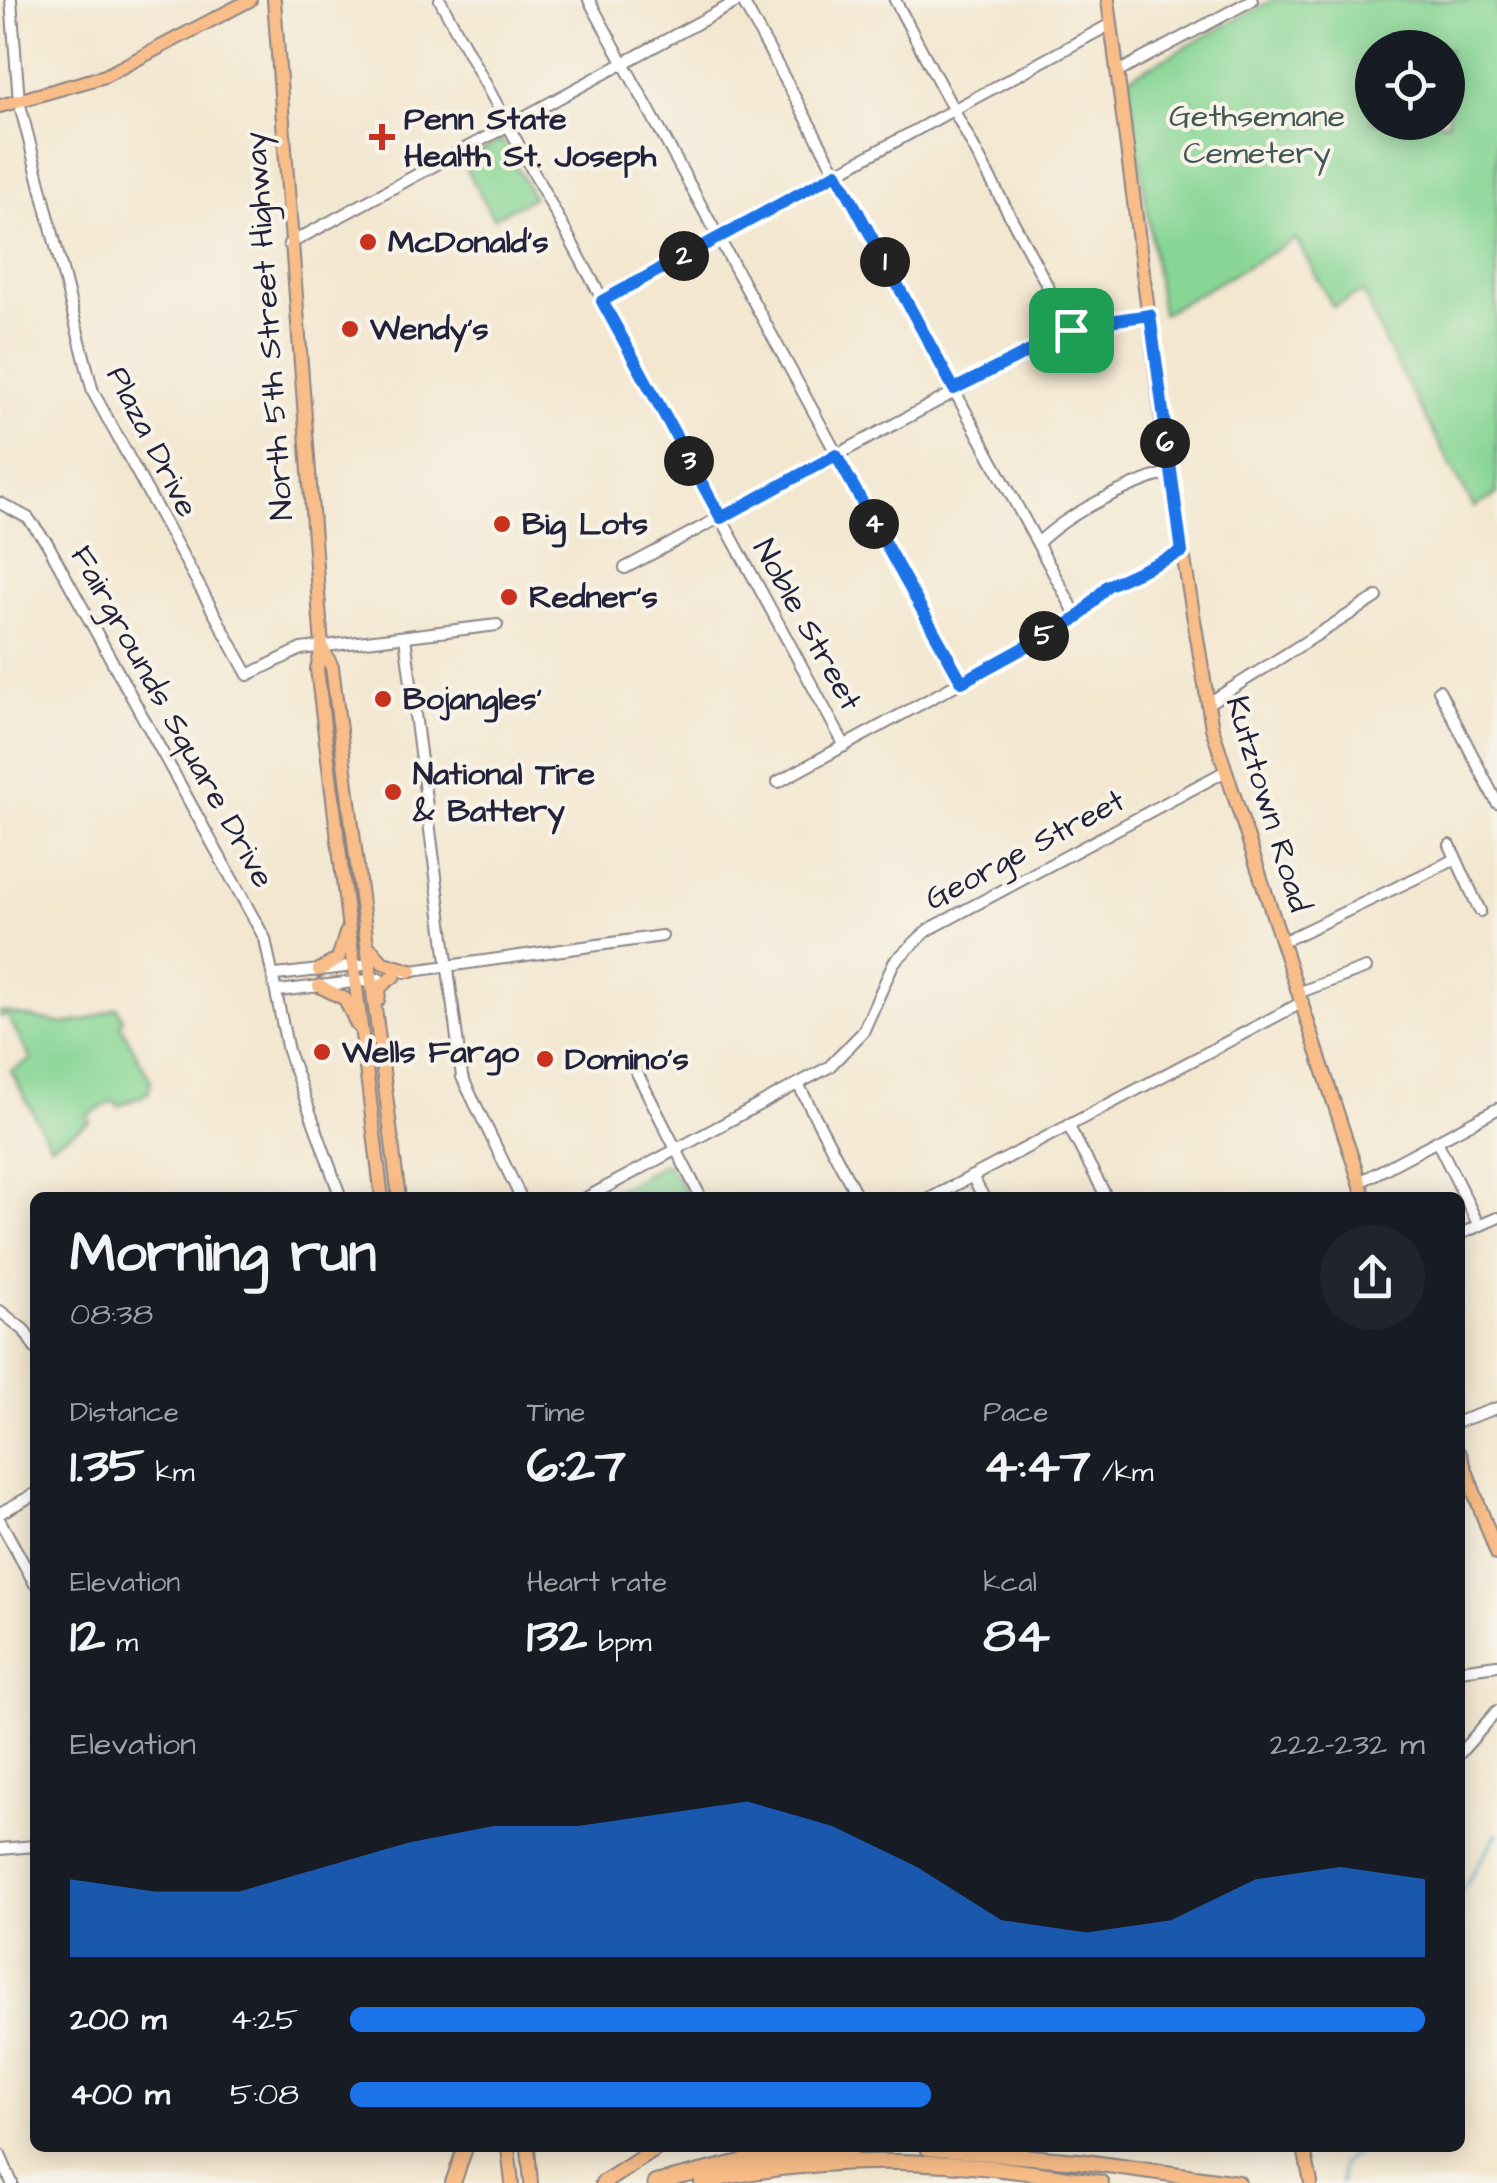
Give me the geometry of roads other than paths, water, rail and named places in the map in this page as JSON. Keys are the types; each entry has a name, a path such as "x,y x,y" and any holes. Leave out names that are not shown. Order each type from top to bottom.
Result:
{"highway":[{"path":"453,2183 465,2152"},
{"path":"603,2183 651,2152"},
{"path":"655,2183 744,2160 817,2152"},
{"path":"974,2152 1078,2161 1238,2183"},
{"path":"1041,2152 1078,2161"},
{"path":"702,2183 786,2168 866,2161 968,2164 1100,2183"}],"main road":[{"path":"0,106 105,76 250,0"},
{"name":"North 5th Street Highway","path":"274,0 322,647 316,669 381,1192"},
{"name":"Kutztown Road","path":"1108,0 1170,472 1207,704 1224,772 1363,1192"},
{"name":"North 5th Street Highway","path":"322,647 332,668 398,1192"},
{"path":"318,970 338,959 348,926"},
{"path":"368,943 383,963 410,971"},
{"path":"376,1013 380,987 394,975"},
{"path":"319,986 345,999 361,1032"},
{"path":"1465,1468 1497,1554"},
{"path":"508,2152 512,2183"},
{"path":"528,2152 531,2183"},
{"path":"1305,2152 1312,2183"}],"street":[{"name":"Plaza Drive","path":"11,0 19,101 93,392 248,675 300,649 322,647"},
{"name":"Noble Street","path":"440,0 844,746"},
{"path":"589,0 962,682"},
{"path":"290,244 741,0 1078,618"},
{"path":"895,0 1071,330"},
{"path":"1118,72 1252,0"},
{"path":"602,301 1112,24"},
{"path":"626,568 954,389 1071,330 1090,322 1150,315"},
{"path":"1038,543 1057,527 1136,484 1170,472"},
{"name":"Fairgrounds Square Drive","path":"0,502 28,518 47,542 265,938 300,1092 339,1192"},
{"path":"778,782 1078,618 1107,586 1182,552"},
{"path":"1207,704 1377,597"},
{"path":"322,647 497,625"},
{"path":"405,637 462,1077 518,1192"},
{"path":"1438,690 1497,804"},
{"name":"George Street","path":"597,1192 830,1067 856,1044 887,974 928,930 1224,772"},
{"path":"1450,845 1480,910"},
{"path":"1282,942 1456,858"},
{"path":"278,992 662,936"},
{"path":"276,975 371,964"},
{"path":"942,1192 1301,997 1366,968"},
{"path":"636,1072 698,1192"},
{"path":"798,1084 855,1192"},
{"path":"1360,1182 1497,1109"},
{"path":"1068,1125 1104,1192"},
{"path":"1436,1141 1462,1192"},
{"path":"972,1176 981,1192"},
{"path":"1465,1198 1479,1226"},
{"path":"1465,1232 1497,1218"},
{"path":"0,1311 30,1341"},
{"path":"1465,1419 1497,1408"},
{"path":"30,1497 0,1517 30,1574"},
{"path":"1465,1669 1497,1666"},
{"path":"1465,1747 1497,1712"},
{"path":"0,1849 30,1846"},
{"path":"0,2155 12,2183"}],"waterway":[{"path":"1465,1886 1497,1833"},
{"path":"1341,2183 1342,2164 1356,2152"}],"place":[{"name":"Penn State Health St. Joseph","path":"382,137"},
{"name":"McDonald's","path":"368,242"},
{"name":"Wendy's","path":"350,329"},
{"name":"Big Lots","path":"502,524"},
{"name":"Redner's","path":"509,597"},
{"name":"Bojangles'","path":"383,699"},
{"name":"National Tire & Battery","path":"393,792"},
{"name":"Wells Fargo","path":"322,1052"},
{"name":"Domino's","path":"545,1059"}],"park label":[{"name":"Gethsemane Cemetery","path":"1257,134"}]}
